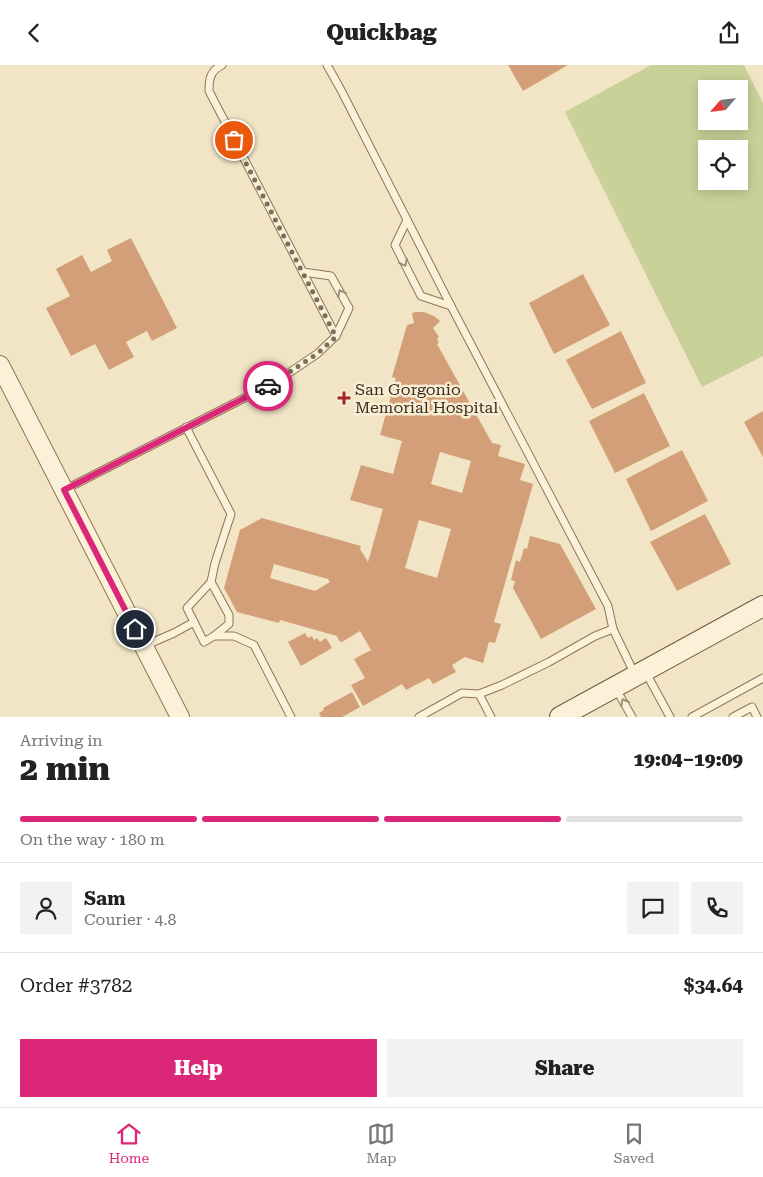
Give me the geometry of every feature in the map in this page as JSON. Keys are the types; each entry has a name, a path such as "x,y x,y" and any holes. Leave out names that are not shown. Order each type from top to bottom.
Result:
{"main road":[{"path":"560,717 763,606"}],"street":[{"path":"0,365 180,717"}],"lane":[{"path":"222,65 209,78 209,91 336,337"},
{"path":"327,65 608,606 613,629 670,717"},
{"path":"407,220 395,245 421,296 451,306"},
{"path":"64,490 274,383 317,354 336,337 349,308 331,276 303,272"},
{"path":"186,427 231,514 215,563 211,582 187,608 204,641 229,624 229,615 211,582"},
{"path":"144,646 194,622"},
{"path":"419,717 462,693 479,694 502,685 595,636 613,629"},
{"path":"214,636 234,636 254,645 291,717"},
{"path":"692,717 763,678"},
{"path":"615,687 632,717"},
{"path":"479,694 491,717"},
{"path":"733,717 752,707 757,717"}],"green space":[{"path":"651,65 744,65 763,103 763,356 702,387 565,112"}],"building":[{"path":"508,65 568,65 523,91"},
{"path":"131,238 177,328 152,341 147,331 126,342 134,357 109,370 95,344 71,356 46,308 70,296 56,269 82,255 91,272 112,261 107,250"},
{"path":"583,274 610,325 554,354 529,303"},
{"path":"424,312 440,321 433,328 439,337 437,339 439,343 437,344 492,443 501,445 498,456 525,464 520,480 533,484 494,622 501,624 495,643 489,642 483,663 465,657 452,665 456,672 433,684 429,678 406,690 402,684 363,706 351,685 365,678 354,659 371,650 360,631 342,642 339,641 337,636 280,620 279,623 237,612 224,588 240,530 262,518 361,546 360,549 368,562 383,509 350,500 361,465 393,474 402,441 380,435 396,378 392,377 407,325 414,323 412,313","holes":["440,452 471,461 462,493 431,484","419,520 451,529 437,578 405,568","274,564 328,579 330,582 315,591 270,578"]},
{"path":"621,331 646,383 592,409 566,360"},
{"path":"644,393 670,446 615,473 589,421"},
{"path":"763,411 763,457 744,422"},
{"path":"682,450 708,501 651,531 626,479"},
{"path":"705,514 731,564 677,591 650,542"},
{"path":"530,536 560,544 596,609 541,639 513,588 515,581 511,580 516,560 520,562 524,548 527,549"},
{"path":"305,633 308,638 312,636 314,640 317,638 320,642 326,638 332,648 301,666 288,642"},
{"path":"352,692 360,707 342,717 321,717 319,713 324,710 323,708"}],"way so far":[{"path":"234,140 336,337 317,354 268,386"}],"place":[{"name":"San Gorgonio Memorial Hospital","path":"344,398"}],"route":[{"path":"135,629 64,490 268,386"}]}
